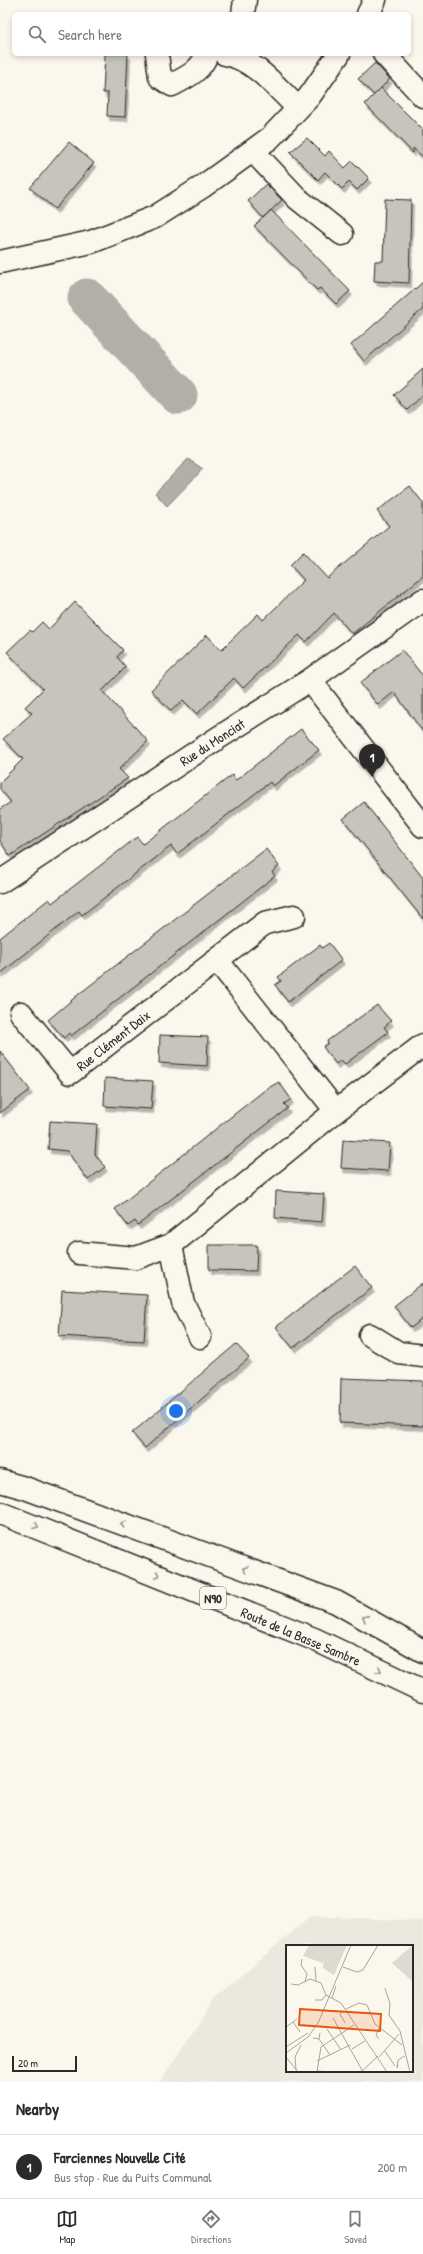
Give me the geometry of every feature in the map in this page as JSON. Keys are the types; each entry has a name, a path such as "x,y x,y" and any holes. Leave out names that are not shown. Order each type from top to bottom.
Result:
{"main road":[{"path":"243,12 245,0"},
{"path":"369,12 374,0"},
{"path":"157,56 160,77 172,85 190,76 204,63 206,56"},
{"path":"235,56 267,78 298,108"},
{"path":"0,262 91,242 155,217 202,187 270,138 298,108 338,56"},
{"path":"386,56 423,96"},
{"path":"253,151 298,199 342,234"},
{"name":"Rue du Monciat","path":"0,882 218,738 310,680 423,600"},
{"path":"310,680 423,826"},
{"name":"Rue Clément Daix","path":"21,1013 70,1073 265,923 294,916"},
{"path":"217,960 336,1111"},
{"path":"79,1253 136,1258 171,1245 336,1111 423,1045"},
{"path":"171,1245 184,1303 200,1337"},
{"path":"370,1335 399,1353 423,1356"},
{"path":"0,1481 25,1488 336,1602 423,1651"},
{"name":"Route de la Basse Sambre","path":"0,1513 314,1639 423,1691"}],"shaded area":[{"path":"188,459 203,469 167,506 155,493"},
{"path":"311,1916 423,1921 423,2082 160,2082 213,1999"}],"building":[{"path":"105,56 128,56 125,117 107,116 108,93 103,93"},
{"path":"375,63 390,79 374,95 358,79"},
{"path":"381,88 423,130 423,157 413,148 413,153 365,104"},
{"path":"307,138 325,156 329,151 345,168 352,161 369,178 357,190 349,182 342,189 325,172 318,180 290,152"},
{"path":"69,142 94,163 55,209 30,188"},
{"path":"266,184 282,200 263,218 248,201"},
{"path":"385,199 411,200 409,283 374,281 375,261 383,261"},
{"path":"271,210 350,291 336,304 320,288 317,290 254,226"},
{"path":"423,282 423,309 364,361 351,345"},
{"path":"423,369 423,395 407,410 394,395"},
{"path":"410,486 423,503 423,576 352,634 334,613 306,642 299,635 243,688 234,678 197,714 183,700 171,711 151,690 207,635 221,650 258,614 263,620 304,580 290,565 303,552 327,578 389,526 377,511"},
{"path":"75,602 123,650 117,657 126,667 102,691 148,741 119,769 128,778 10,856 0,841 0,809 11,802 0,789 0,782 23,759 3,739 32,713 25,707 43,689 7,652 30,630 32,632 42,622 49,629"},
{"path":"402,650 423,676 423,732 394,692 378,705 360,683"},
{"path":"301,729 319,750 273,786 270,782 177,854 171,846 82,915 79,911 0,974 0,938 49,899 52,903 137,837 143,844 232,775 236,780"},
{"path":"364,802 423,878 423,919 343,819"},
{"path":"266,849 279,866 272,872 275,876 71,1036 69,1033 64,1038 48,1020 79,994"},
{"path":"329,943 342,960 288,1002 275,985 281,981 278,977 320,945 322,948"},
{"path":"377,1005 391,1021 384,1027 388,1032 345,1064 341,1060 336,1064 323,1047 328,1043 327,1041"},
{"path":"160,1035 208,1037 207,1066 159,1063"},
{"path":"0,1051 30,1090 0,1113"},
{"path":"105,1078 153,1081 151,1109 104,1106"},
{"path":"279,1082 291,1099 284,1104 288,1108 138,1225 135,1221 128,1226 115,1209 266,1089"},
{"path":"50,1121 97,1124 95,1154 105,1167 88,1180 67,1151 48,1149"},
{"path":"343,1140 390,1143 388,1171 341,1168"},
{"path":"276,1191 324,1194 322,1222 275,1218"},
{"path":"209,1245 257,1245 256,1271 209,1270"},
{"path":"355,1266 372,1288 293,1348 276,1327"},
{"path":"423,1283 423,1318 411,1328 394,1306"},
{"path":"62,1290 147,1295 144,1341 59,1336"},
{"path":"236,1344 249,1358 145,1448 132,1433"},
{"path":"341,1378 423,1381 423,1426 340,1423"}],"waterway":[{"path":"87,298 178,395"}],"place":[{"name":"Farciennes Nouvelle Cité","path":"372,777"}]}
